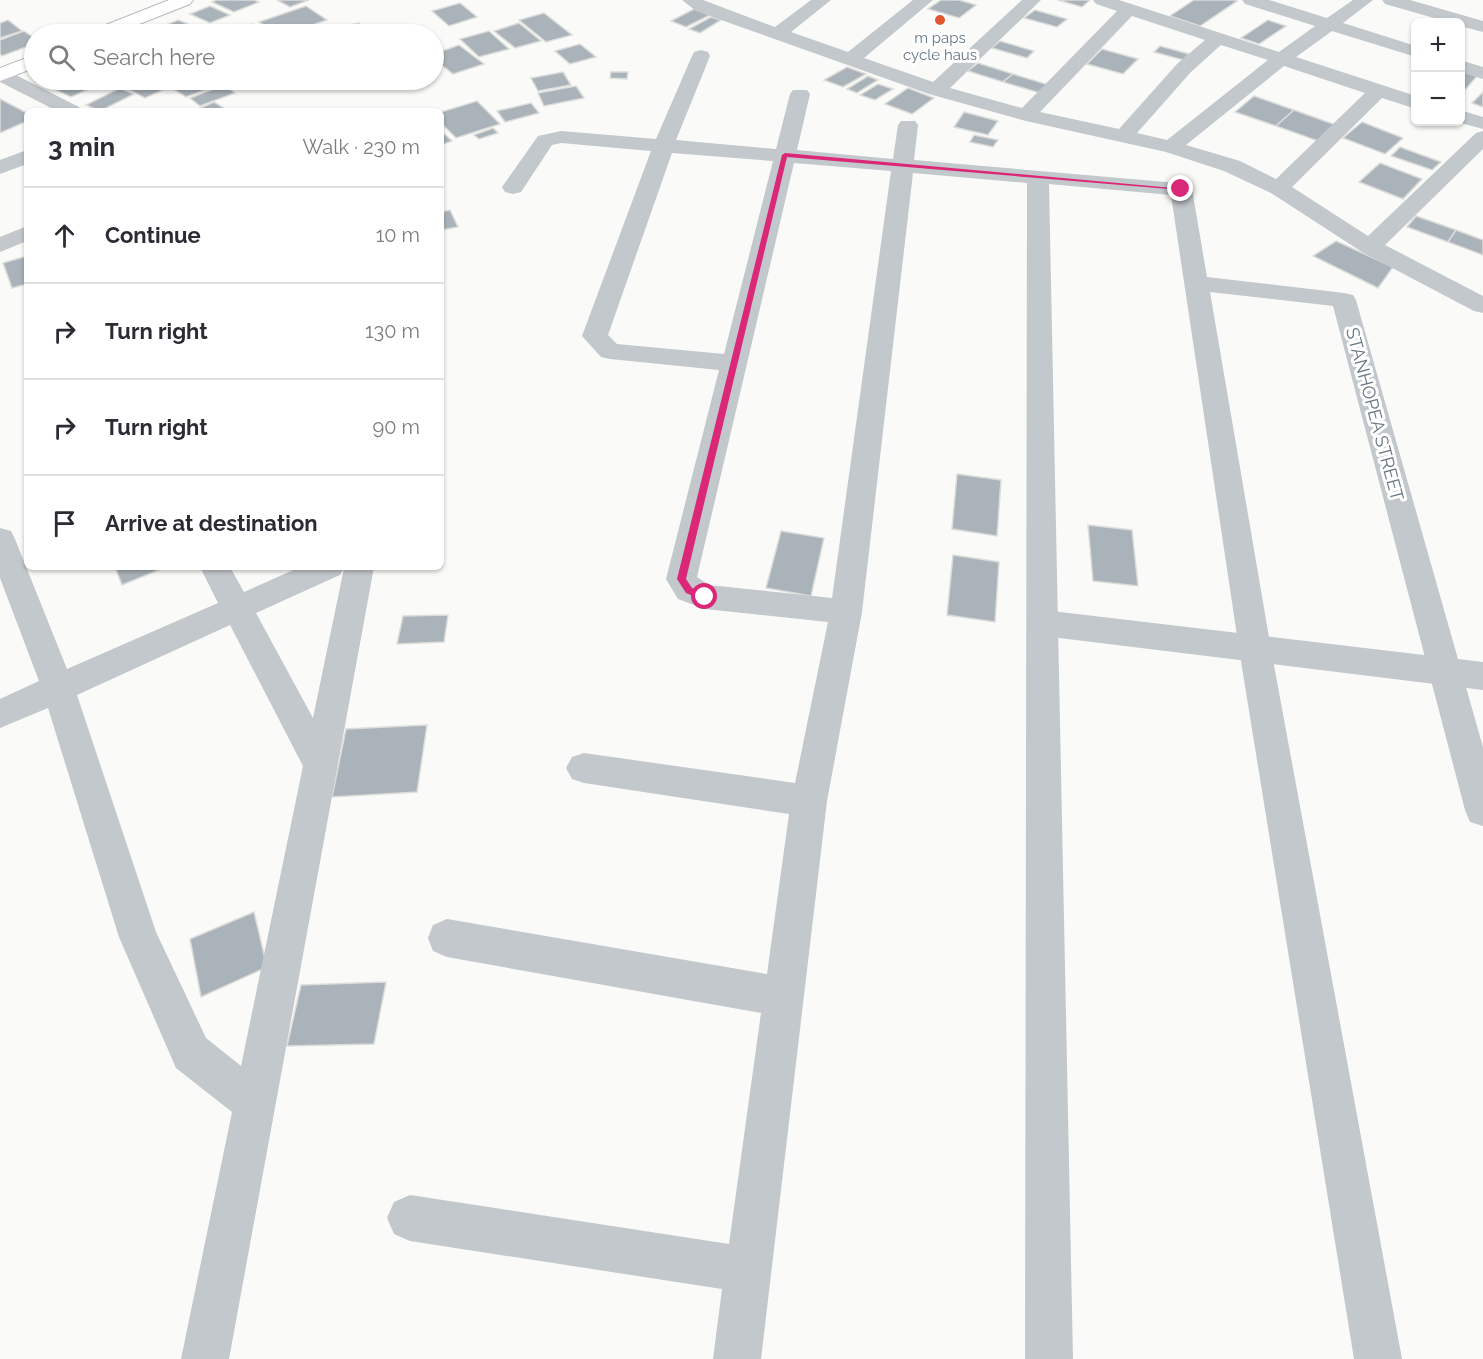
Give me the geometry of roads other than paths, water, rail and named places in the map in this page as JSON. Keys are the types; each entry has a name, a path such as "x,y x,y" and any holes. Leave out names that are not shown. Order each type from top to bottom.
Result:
{"main road":[{"path":"124,24 184,0"},
{"path":"1,75 24,65"}],"street":[{"path":"778,33 822,0"},
{"path":"849,60 924,0"},
{"path":"936,90 1032,0"},
{"path":"1102,0 1411,102"},
{"path":"1251,0 1411,50"},
{"path":"1171,147 1281,59 1364,0"},
{"path":"1391,0 1469,15 1483,27"},
{"path":"702,2 849,60 936,90 1026,115 1171,147 1232,166 1279,189 1370,248 1483,305"},
{"path":"1026,115 1128,9"},
{"path":"1123,137 1184,68 1218,38"},
{"path":"701,56 664,145 595,336 610,351 734,363"},
{"path":"1465,67 1483,73"},
{"path":"1,75 24,87"},
{"path":"31,90 66,108"},
{"path":"1279,189 1378,92"},
{"path":"800,94 681,579 689,591 705,597 846,612"},
{"path":"1465,118 1483,123"},
{"path":"737,1359 809,801 846,612 908,125"},
{"path":"513,187 544,140 561,137 1181,189 1255,649 1378,1359"},
{"path":"1370,248 1483,137"},
{"path":"0,168 24,157"},
{"path":"1038,176 1049,1359"},
{"path":"0,245 24,234"},
{"name":"STANHOPEA STREET","path":"1196,283 1344,300 1445,672"},
{"path":"0,539 58,688 138,937 191,1053 254,1103"},
{"path":"217,570 321,766"},
{"path":"0,714 322,570"},
{"path":"205,1359 358,570"},
{"path":"1042,623 1483,676"},
{"path":"1445,672 1483,810"},
{"path":"584,768 809,801"},
{"path":"447,938 784,998"},
{"path":"410,1218 748,1270"}],"place":[{"name":"m paps cycle haus","path":"940,20"}]}
